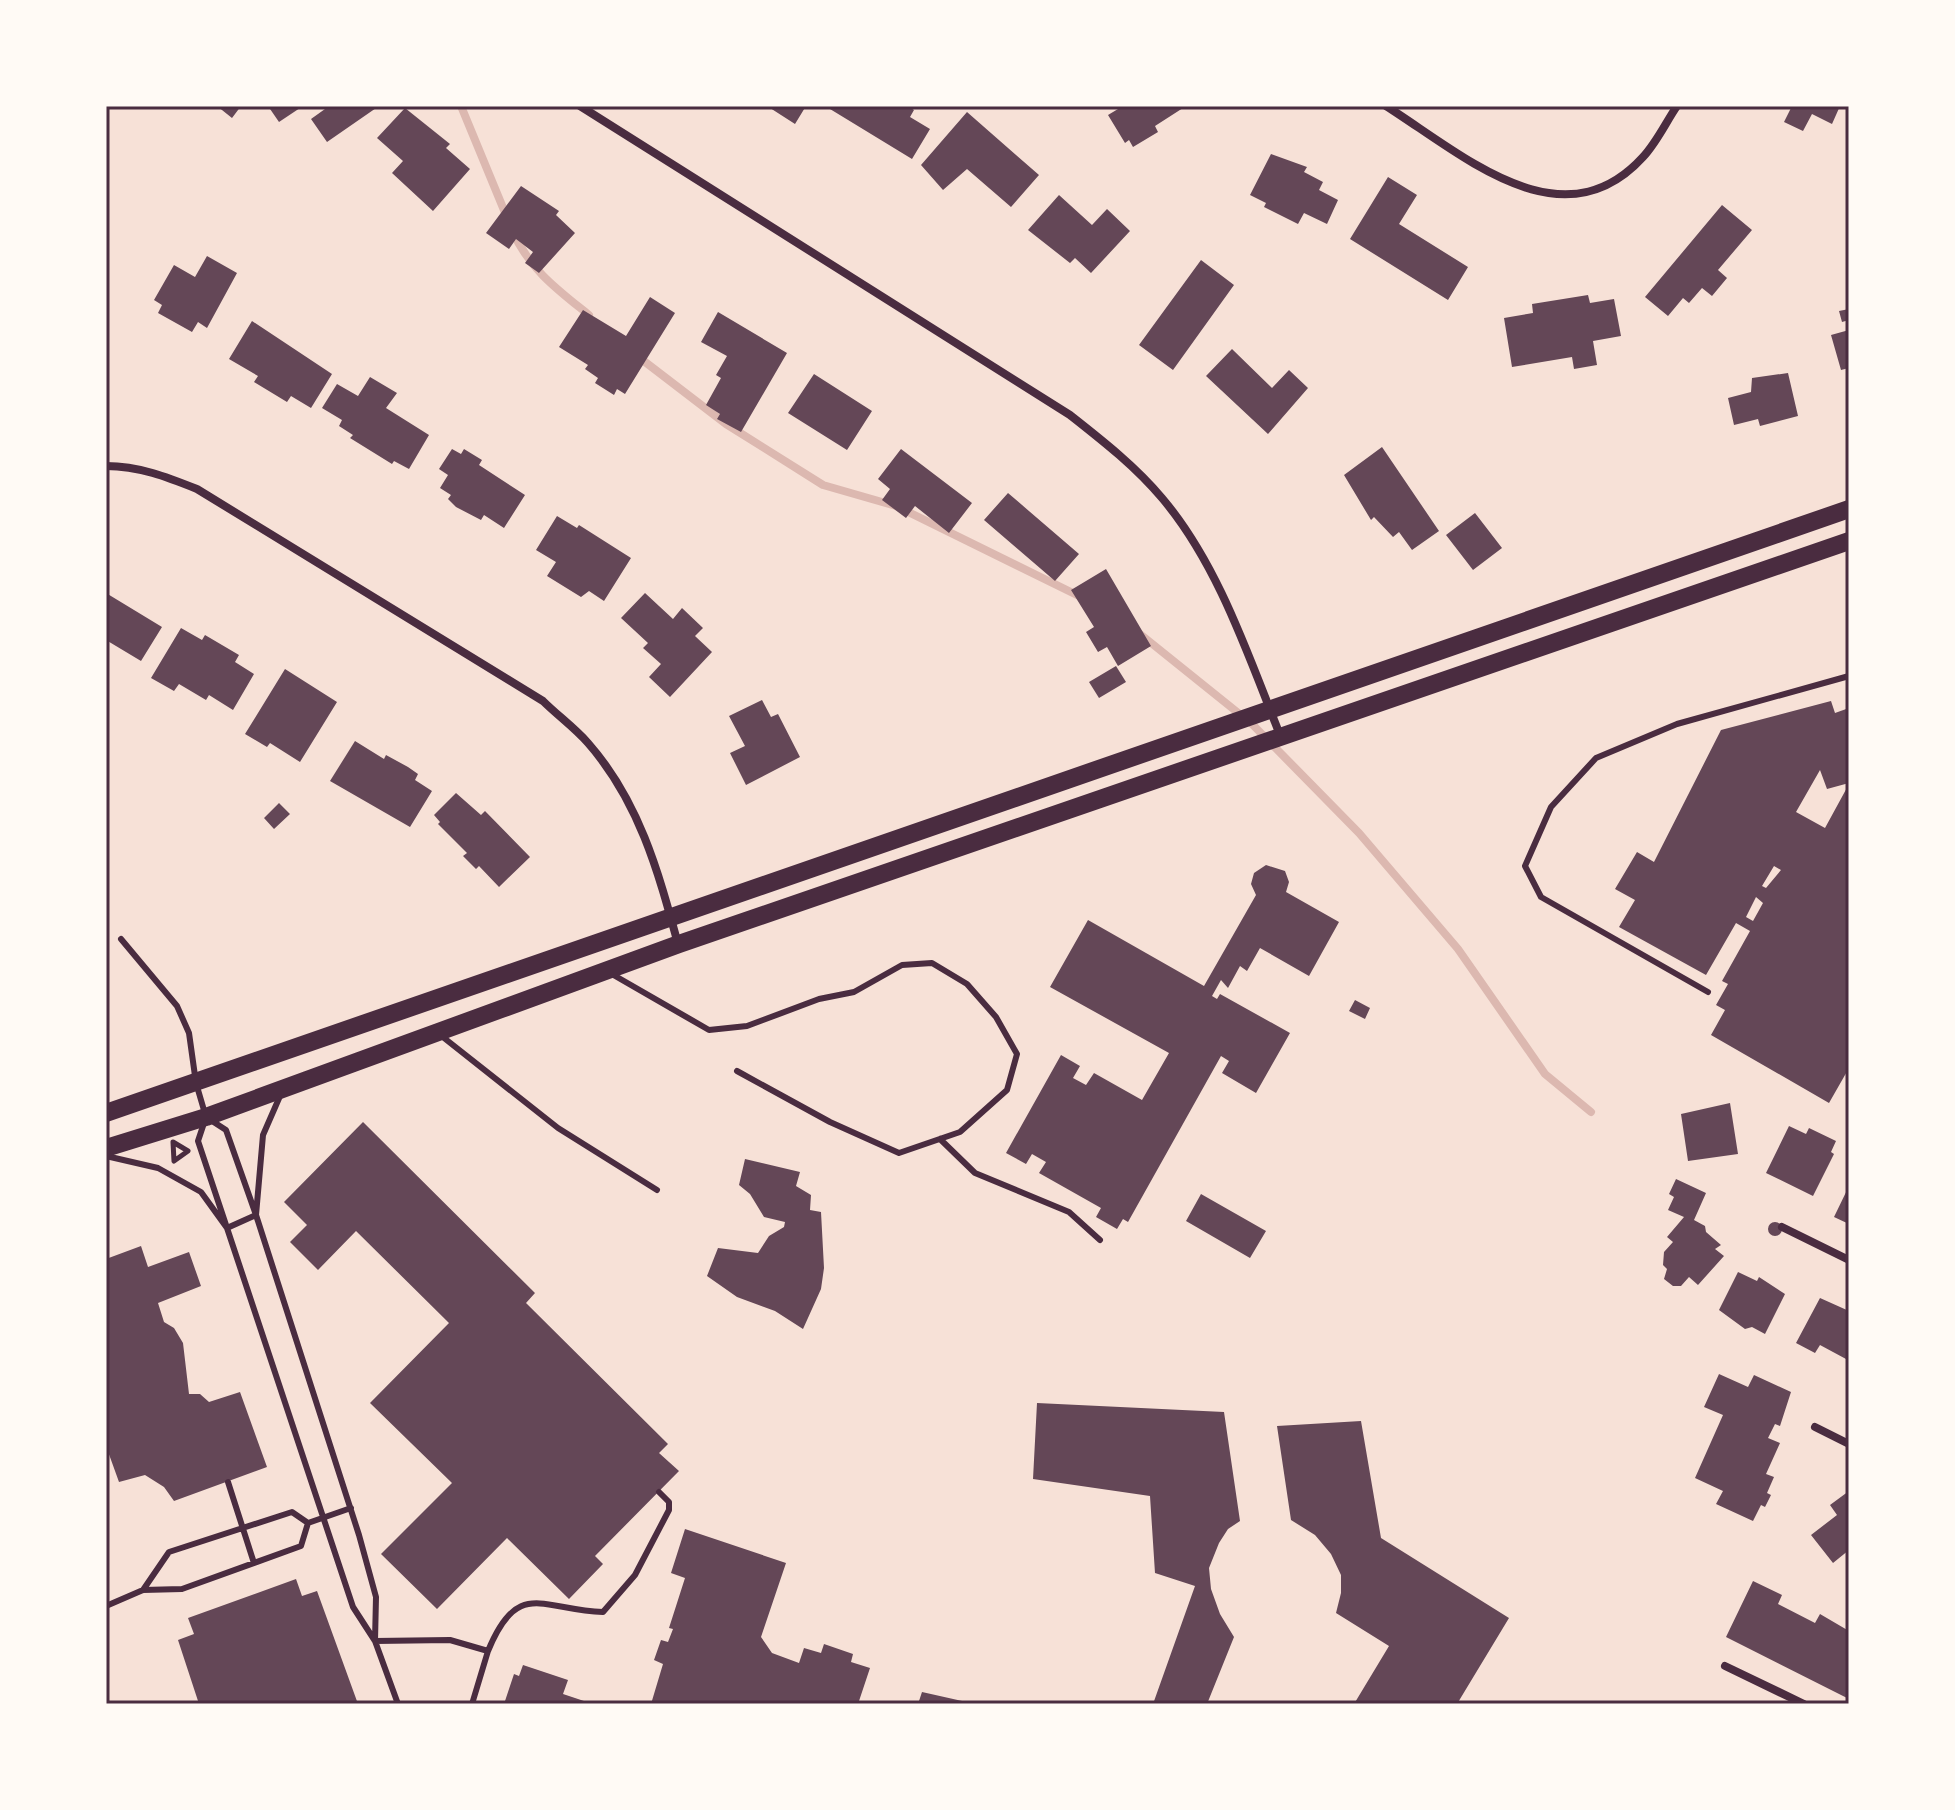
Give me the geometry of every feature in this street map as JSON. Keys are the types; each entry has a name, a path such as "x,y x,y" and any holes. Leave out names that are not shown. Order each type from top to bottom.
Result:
{"main road":[{"path":"106,1113 1849,509"},
{"path":"106,1148 206,1117 679,944 1849,541"}],"street":[{"path":"580,106 1070,415 1125,459 1163,499 1195,544 1281,736"},
{"path":"1386,106 1512,185 1548,195 1580,194 1616,180 1644,156 1677,106"},
{"path":"106,466 126,466 162,475 197,489 543,701 588,743 627,797 653,853 679,944"},
{"path":"1782,1227 1849,1260"},
{"path":"1815,1427 1849,1444"},
{"path":"1725,1666 1804,1704"}],"lane":[{"path":"1708,992 1541,897 1525,866 1551,807 1596,758 1677,724 1849,676"},
{"path":"121,939 177,1006 189,1033 196,1083 206,1117 198,1141 353,1607 375,1641 398,1704"},
{"path":"607,971 709,1030 747,1026 819,999 854,992 902,965 932,963 967,984 996,1017 1017,1054 1007,1090 960,1132 899,1153 830,1122 773,1087 737,1071"},
{"path":"437,1032 558,1128 657,1190"},
{"path":"256,1215 263,1135 284,1088"},
{"path":"206,1117 226,1130 351,1508 376,1597 375,1641"},
{"path":"940,1139 975,1173 1069,1212 1100,1240"},
{"path":"106,1156 158,1168 201,1192 227,1228"},
{"path":"227,1228 256,1215"},
{"path":"228,1482 254,1563"},
{"path":"472,1704 499,1624 524,1604 541,1601 572,1611 603,1612 616,1601 635,1575 669,1510 669,1502 659,1492"},
{"path":"308,1523 351,1508"},
{"path":"143,1590 169,1552 292,1512 308,1523"},
{"path":"106,1606 143,1590 182,1589 301,1546 308,1523"},
{"path":"375,1641 450,1640 488,1651"}],"building":[{"path":"217,106 241,106 232,118"},
{"path":"268,106 303,106 279,122"},
{"path":"323,106 379,106 327,142 311,119 325,109"},
{"path":"767,106 806,106 795,124"},
{"path":"832,106 908,106 914,110 910,117 930,129 912,159 830,109"},
{"path":"1123,106 1183,108 1155,126 1158,132 1133,147 1129,140 1125,143 1108,115"},
{"path":"1792,106 1840,106 1832,124 1812,114 1803,131 1784,122"},
{"path":"405,108 450,144 446,148 470,169 433,211 392,173 403,161 377,138"},
{"path":"967,112 1039,175 1011,207 967,169 943,190 921,165"},
{"path":"1271,154 1307,167 1304,172 1323,182 1319,190 1338,200 1327,224 1304,213 1298,224 1264,207 1266,203 1250,195"},
{"path":"1388,177 1417,195 1399,224 1468,267 1448,300 1350,239"},
{"path":"521,186 559,211 556,215 575,233 539,273 525,263 533,252 516,239 509,249 486,233"},
{"path":"1059,195 1092,225 1107,209 1130,231 1091,273 1075,258 1070,263 1028,230"},
{"path":"1722,205 1752,230 1718,270 1727,278 1712,296 1702,288 1689,303 1683,298 1668,316 1645,297"},
{"path":"207,256 237,273 207,328 198,322 192,332 158,313 162,305 154,300 174,265 195,277"},
{"path":"1201,260 1234,285 1173,370 1139,345"},
{"path":"1588,295 1590,303 1614,299 1621,336 1593,341 1597,365 1574,369 1572,357 1512,367 1504,318 1533,313 1532,304"},
{"path":"650,297 675,313 625,394 617,389 614,395 595,383 598,378 585,369 588,365 559,347 583,310 626,336"},
{"path":"1849,309 1849,320 1842,322 1839,311"},
{"path":"718,312 787,353 741,432 717,419 720,414 706,405 721,378 716,375 727,356 701,342"},
{"path":"252,321 332,374 311,408 291,396 287,402 254,382 258,376 229,359"},
{"path":"1849,330 1849,368 1841,370 1831,335"},
{"path":"1232,349 1272,388 1289,370 1308,388 1268,434 1206,376"},
{"path":"1788,373 1798,416 1760,426 1758,419 1734,425 1728,398 1751,392 1752,378"},
{"path":"814,374 872,411 847,450 788,413"},
{"path":"370,377 397,393 386,408 429,435 409,469 394,461 392,464 350,438 353,435 339,426 342,420 322,408 337,384 358,396"},
{"path":"1382,447 1439,531 1412,550 1399,532 1393,537 1374,517 1371,520 1344,475"},
{"path":"452,449 461,454 464,449 482,460 479,465 525,495 504,528 484,515 481,520 456,507 448,499 451,495 440,488 448,475 439,469"},
{"path":"901,449 972,503 949,533 915,506 906,518 882,500 890,489 878,479"},
{"path":"1008,493 1079,554 1055,581 984,520"},
{"path":"1475,513 1502,548 1473,570 1446,535"},
{"path":"557,516 577,528 579,525 631,558 604,601 589,591 581,597 547,576 556,562 536,550"},
{"path":"1106,569 1151,646 1118,666 1107,647 1098,652 1086,632 1094,627 1071,590"},
{"path":"106,593 162,627 141,661 106,640"},
{"path":"645,593 673,619 682,608 703,628 695,636 712,652 670,697 649,677 661,664 643,648 648,643 621,618"},
{"path":"181,628 202,640 205,635 239,655 235,662 254,674 233,710 209,695 206,700 179,684 174,691 151,678"},
{"path":"1116,666 1126,682 1099,698 1089,682"},
{"path":"285,669 337,702 300,762 270,743 267,747 245,734"},
{"path":"762,700 771,717 778,714 800,757 746,785 730,753 745,746 729,716"},
{"path":"1831,701 1835,713 1849,708 1849,783 1827,789 1820,770 1796,812 1825,828 1849,784 1849,1068 1829,1103 1711,1035 1725,1010 1716,1005 1728,984 1722,981 1750,931 1736,923 1706,975 1619,927 1635,900 1615,889 1637,852 1654,862 1721,730","holes":["1774,866 1781,870 1766,888 1762,886","1756,897 1763,903 1753,921 1746,917"]},
{"path":"355,741 384,759 386,755 408,767 418,774 415,780 432,791 410,827 330,781"},
{"path":"456,793 481,815 485,811 530,857 499,887 479,866 476,869 463,856 467,853 438,824 440,822 434,815"},
{"path":"279,803 290,814 274,829 264,818"},
{"path":"1266,865 1285,871 1289,882 1286,892 1339,922 1309,976 1260,948 1247,971 1240,966 1228,988 1221,980 1212,996 1217,999 1220,994 1290,1033 1256,1093 1222,1073 1229,1061 1221,1056 1128,1222 1123,1219 1117,1229 1096,1217 1101,1208 1039,1173 1046,1162 1032,1154 1026,1164 1006,1153 1061,1055 1080,1066 1073,1078 1086,1085 1094,1073 1142,1100 1169,1053 1050,987 1088,920 1204,986 1256,895 1251,884 1254,873"},
{"path":"1355,1000 1370,1008 1365,1019 1349,1011"},
{"path":"1730,1103 1738,1154 1688,1161 1681,1114"},
{"path":"363,1122 535,1293 526,1303 668,1444 659,1453 679,1471 595,1556 603,1564 569,1599 507,1538 437,1609 381,1554 452,1483 370,1403 449,1323 356,1231 318,1270 290,1242 307,1225 284,1202"},
{"path":"1789,1126 1806,1134 1809,1128 1836,1141 1831,1152 1834,1154 1813,1196 1766,1173"},
{"path":"745,1159 800,1172 796,1186 811,1195 810,1210 821,1212 824,1268 821,1289 803,1329 775,1311 737,1297 707,1276 718,1248 758,1253 769,1236 784,1227 785,1222 764,1217 750,1194 739,1185"},
{"path":"1676,1179 1706,1193 1694,1220 1705,1226 1706,1232 1721,1245 1715,1249 1724,1256 1698,1285 1689,1277 1681,1286 1673,1286 1664,1279 1667,1269 1663,1265 1664,1252 1673,1242 1667,1237 1684,1217 1668,1210 1674,1197 1669,1194"},
{"path":"1849,1186 1849,1224 1834,1217"},
{"path":"1201,1194 1266,1231 1250,1258 1186,1221"},
{"path":"1775,1222 1782,1229 1775,1236 1768,1229"},
{"path":"141,1246 148,1267 189,1252 201,1286 158,1303 164,1322 174,1328 183,1343 189,1394 200,1394 209,1402 240,1392 267,1467 174,1501 164,1487 145,1475 119,1482 106,1446 106,1259"},
{"path":"1738,1272 1757,1281 1759,1277 1785,1294 1765,1334 1752,1327 1745,1329 1719,1310"},
{"path":"1820,1298 1849,1311 1846,1359 1820,1345 1815,1353 1796,1343"},
{"path":"1719,1374 1748,1387 1754,1375 1791,1392 1780,1426 1775,1424 1768,1438 1780,1443 1766,1474 1774,1477 1767,1493 1771,1495 1765,1507 1761,1505 1753,1521 1716,1504 1723,1491 1695,1478 1723,1415 1704,1407"},
{"path":"1037,1403 1224,1412 1240,1521 1228,1529 1209,1568 1211,1589 1220,1614 1234,1637 1207,1704 1153,1704 1195,1586 1155,1573 1150,1496 1033,1479"},
{"path":"1361,1421 1381,1538 1509,1618 1457,1704 1354,1704 1389,1646 1336,1613 1341,1575 1331,1554 1315,1535 1291,1520 1277,1426"},
{"path":"1849,1491 1849,1550 1833,1563 1811,1535 1837,1515 1830,1505"},
{"path":"685,1529 786,1563 761,1637 772,1653 799,1663 804,1648 821,1653 824,1644 853,1654 851,1662 870,1668 858,1704 651,1704 663,1664 654,1660 661,1640 668,1642 673,1629 669,1628 685,1578 671,1573"},
{"path":"296,1579 302,1596 317,1591 358,1704 199,1704 178,1640 194,1634 188,1618"},
{"path":"1753,1581 1782,1595 1778,1604 1815,1623 1820,1614 1849,1631 1849,1699 1726,1637"},
{"path":"523,1665 568,1680 563,1694 593,1704 504,1704 514,1674 519,1676"},
{"path":"922,1692 971,1703 918,1704"}],"waterway":[{"path":"461,106 508,220"},
{"path":"513,232 536,268 589,315"},
{"path":"636,355 726,424 823,485 896,506 1081,597"},
{"path":"1140,634 1252,724 1359,833 1458,949 1545,1074 1591,1112"}]}
